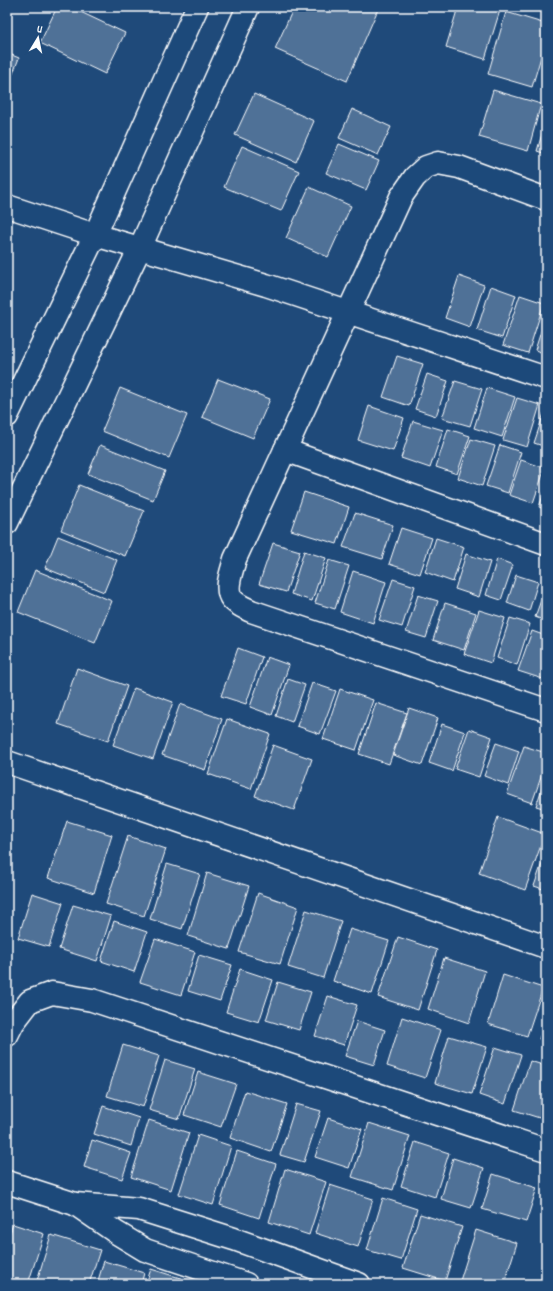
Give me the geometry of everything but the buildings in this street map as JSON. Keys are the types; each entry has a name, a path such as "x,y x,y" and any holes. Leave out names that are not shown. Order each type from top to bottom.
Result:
{"street":[{"path":"7,416 95,235 197,7"},
{"path":"7,523 140,248 248,7"},
{"path":"546,199 459,168 438,163 426,167 415,177 401,197 347,313 235,559 229,581 229,594 232,599 236,603 251,611 546,710"},
{"path":"7,206 95,235 266,285 546,378"},
{"path":"285,450 546,544"},
{"path":"7,762 546,947"},
{"path":"7,1035 30,1001 52,993 92,1000 546,1150"},
{"path":"7,1182 75,1204 139,1209 234,1239 360,1284"},
{"path":"75,1204 145,1250 246,1284"}]}
